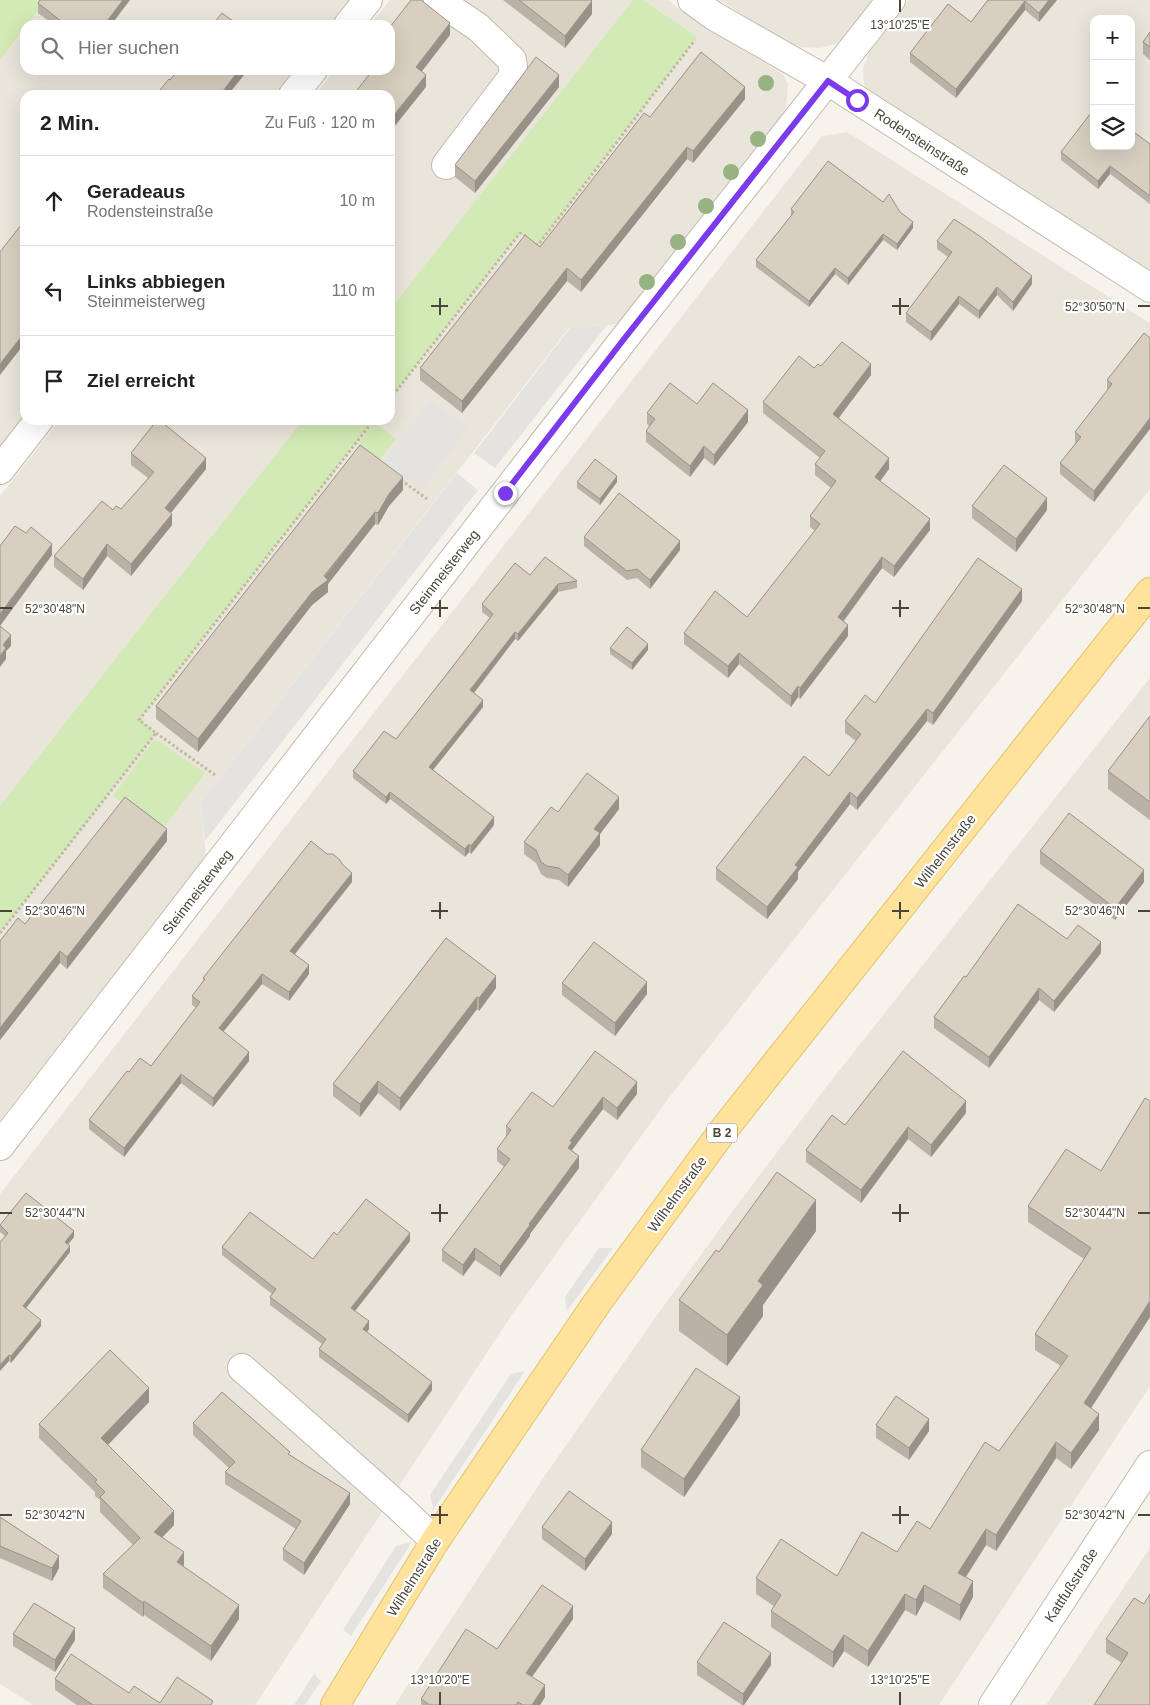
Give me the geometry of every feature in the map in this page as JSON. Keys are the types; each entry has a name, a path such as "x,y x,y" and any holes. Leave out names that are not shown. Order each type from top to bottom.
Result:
{"main road":[{"name":"Wilhelmstraße","path":"335,1705 436,1542 597,1303 722,1132 1150,592"}],"street":[{"path":"352,20 368,0"},
{"path":"438,0 479,28 512,60 514,75 446,165"},
{"name":"Rodensteinstraße","path":"692,0 714,16 828,81 1150,288"},
{"name":"Steinmeisterweg","path":"0,1146 624,339 891,0"},
{"path":"297,90 309,75"},
{"path":"0,470 35,425"},
{"path":"242,1368 397,1505 436,1542"},
{"name":"Kattfußstraße","path":"993,1705 1150,1465"}],"path":[{"path":"395,394 520,233 538,245 697,37"},
{"path":"215,775 139,720 370,425"},
{"path":"354,446 361,451"},
{"path":"398,478 427,499"},
{"path":"0,933 156,733"}],"shaded area":[{"path":"47,0 351,0 336,20 31,20"},
{"path":"390,0 668,0 697,22 783,74 788,84 786,107 780,118 619,324 569,328 200,803 206,856 0,1121 0,496 56,425 395,425 395,90 319,90 331,75 395,75 395,20 374,20"},
{"path":"719,0 874,0 846,36 835,44 820,48 801,47 785,41"},
{"path":"908,0 1150,0 1150,272 870,94 864,84 863,69 869,52"},
{"path":"20,34 20,75 293,75 281,90 20,90 20,423 0,449 0,60"},
{"path":"847,132 1150,323 1150,489 671,1095 511,1316 255,1705 33,1705 0,1684 0,1194 822,136"},
{"path":"607,325 495,468 474,453 570,328"},
{"path":"430,400 469,428 421,491 383,462"},
{"path":"457,473 478,490 205,841 200,803"},
{"path":"1150,678 1150,1386 939,1705 395,1705 546,1474 655,1318 738,1204 827,1086"},
{"path":"599,1248 613,1248 567,1311 565,1297"},
{"path":"525,1371 431,1513 433,1507 430,1495 511,1374"},
{"path":"412,1542 351,1636 343,1630 396,1546"},
{"path":"1150,1548 1150,1705 1046,1705"},
{"path":"314,1674 321,1681 305,1705 294,1705"}],"green space":[{"path":"0,0 47,0 31,20 20,20 20,34 0,60"},
{"path":"633,0 643,0 697,37 538,245 520,233 395,393 395,304"},
{"path":"299,425 370,425 139,720 156,733 0,933 0,806"},
{"path":"373,425 378,425 396,439 379,460 358,444"},
{"path":"155,739 205,773 160,832 113,796"}],"building":[{"path":"40,0 123,0 108,20 60,20 38,3"},
{"path":"411,0 421,0 450,23 416,67 426,75 395,114 395,90 357,90 369,75 395,75 395,21"},
{"path":"519,0 591,0 592,1 565,36"},
{"path":"988,0 1049,0 1039,13 1025,1 956,89 910,53 948,4 971,22"},
{"path":"222,13 231,20 216,20"},
{"path":"1150,32 1150,47 1143,42"},
{"path":"701,52 745,87 693,151 687,147 581,280 567,268 462,401 420,368 525,235 540,247 644,113 650,117"},
{"path":"536,57 559,75 475,181 455,165"},
{"path":"174,75 235,75 224,90 160,90"},
{"path":"1090,114 1090,150 1135,150 1135,133 1150,144 1150,196 1110,166 1098,181 1061,152"},
{"path":"828,161 883,202 889,194 900,212 913,222 897,244 883,234 848,278 835,268 809,301 756,260 794,212 791,209"},
{"path":"954,219 1032,276 1013,302 997,287 979,311 959,296 931,332 906,313 952,252 937,241"},
{"path":"20,226 20,338 0,364 0,252"},
{"path":"1144,333 1150,338 1150,418 1094,491 1060,463 1081,437 1075,432 1112,384 1107,380"},
{"path":"842,342 871,364 833,414 889,458 875,477 930,519 894,566 882,557 838,617 848,625 800,688 798,686 791,696 739,653 728,666 684,633 715,591 747,617 820,524 810,516 836,481 815,464 825,451 763,402 799,356 814,368 818,364 821,366"},
{"path":"670,383 697,404 713,383 748,410 714,455 704,446 690,466 646,431 655,419 647,413"},
{"path":"153,425 165,425 206,458 165,508 172,514 131,564 107,544 83,579 54,556 102,501 113,510 116,506 121,509 154,472 131,453"},
{"path":"360,445 403,477 389,494 378,513 375,512 324,576 328,580 312,592 198,739 156,706"},
{"path":"595,459 617,476 600,499 577,482"},
{"path":"1004,465 1047,498 1016,539 972,506"},
{"path":"619,493 680,541 650,580 637,569 627,571 584,537"},
{"path":"15,526 26,533 31,527 52,544 0,614 0,546"},
{"path":"545,557 577,581 558,584 518,634 515,632 470,690 483,700 429,767 494,817 471,846 469,844 465,849 390,792 386,797 353,771 384,731 396,739 457,661 493,614 482,604 515,563 530,575"},
{"path":"978,558 1022,589 933,713 927,709 857,798 850,792 795,865 798,867 767,907 716,868 804,756 829,776 861,734 845,721 865,695 875,703"},
{"path":"0,626 11,635 3,645 6,648 0,656"},
{"path":"627,627 648,644 632,663 610,648"},
{"path":"1150,716 1150,802 1108,771"},
{"path":"587,773 619,797 594,829 600,833 568,875 559,868 547,866 541,862 536,850 524,842 551,807 558,812"},
{"path":"125,797 167,829 67,957 60,951 0,1028 0,941 18,918 25,924"},
{"path":"1069,813 1144,870 1115,908 1040,851"},
{"path":"311,841 327,854 333,854 352,873 290,951 309,965 289,992 262,974 219,1028 249,1052 213,1098 181,1074 124,1148 89,1120 127,1071 129,1072 140,1058 151,1066 200,1002 192,996 205,979 203,978"},
{"path":"1018,904 1067,939 1078,925 1101,942 1054,1001 1039,988 989,1057 934,1017 964,976 966,977"},
{"path":"446,938 496,976 479,998 477,997 400,1098 378,1081 360,1104 333,1084"},
{"path":"594,942 647,982 615,1023 562,983"},
{"path":"595,1051 637,1082 617,1108 603,1097 570,1141 572,1142 568,1148 579,1156 500,1266 475,1248 463,1265 442,1250 510,1159 497,1149 511,1130 506,1126 532,1092 553,1107"},
{"path":"903,1051 966,1101 931,1145 908,1127 861,1190 806,1150 832,1115 845,1125"},
{"path":"1145,1098 1150,1101 1150,1301 1084,1403 1099,1414 1071,1453 1056,1442 996,1535 986,1529 958,1573 973,1581 960,1605 924,1585 916,1600 905,1594 868,1651 844,1635 833,1652 771,1611 781,1595 756,1578 781,1539 837,1576 862,1532 897,1552 917,1521 930,1529 985,1442 999,1451 1068,1356 1035,1334 1091,1248 1028,1206 1066,1149 1101,1171"},
{"path":"777,1172 816,1200 758,1281 763,1285 727,1335 679,1300 716,1250 719,1252"},
{"path":"26,1193 74,1231 65,1242 70,1246 23,1306 41,1320 11,1356 9,1355 0,1365 0,1242 8,1233 0,1225"},
{"path":"366,1199 410,1233 351,1308 369,1321 363,1329 432,1382 408,1415 319,1349 326,1339 270,1297 276,1289 222,1247 250,1212 313,1259 334,1232 337,1235"},
{"path":"110,1350 149,1388 101,1438 174,1511 154,1532 184,1552 177,1562 239,1605 211,1646 144,1601 143,1603 103,1574 140,1538 100,1497 105,1492 95,1482 97,1480 39,1424"},
{"path":"696,1368 740,1397 684,1479 641,1450"},
{"path":"222,1392 290,1452 288,1454 350,1493 304,1563 283,1549 301,1521 225,1472 235,1462 193,1423"},
{"path":"896,1396 929,1419 909,1448 876,1425"},
{"path":"569,1491 612,1522 585,1559 542,1527"},
{"path":"0,1517 59,1556 52,1568 0,1546"},
{"path":"542,1585 573,1606 526,1673 545,1685 532,1705 523,1705 518,1702 516,1705 430,1705 421,1699 466,1629 497,1649"},
{"path":"1150,1594 1150,1705 1094,1705 1128,1653 1106,1639 1134,1598 1144,1604"},
{"path":"34,1603 75,1628 55,1660 13,1634"},
{"path":"724,1622 771,1653 743,1694 697,1662"},
{"path":"71,1654 129,1693 134,1686 160,1703 177,1677 213,1701 211,1705 93,1705 55,1679"}],"route":[{"path":"505,493 828,81 857,100"}]}
